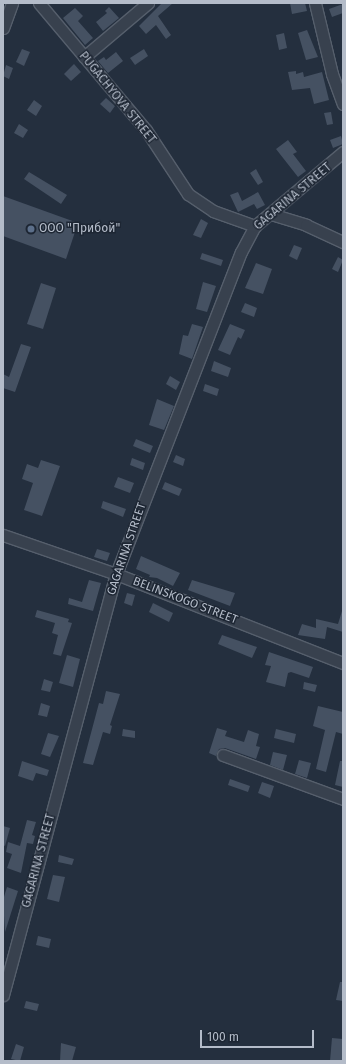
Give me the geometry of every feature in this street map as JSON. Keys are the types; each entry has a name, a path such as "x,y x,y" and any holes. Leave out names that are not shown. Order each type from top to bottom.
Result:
{"street":[{"path":"3,28 12,3"},
{"name":"PUGACHYOVA STREET","path":"39,3 146,130 188,194 213,211 255,226"},
{"path":"84,57 148,3"},
{"path":"315,3 332,74 343,104"},
{"name":"GAGARINA STREET","path":"3,996 116,574 241,252 255,226 343,152"},
{"path":"271,214 306,226 343,242"},
{"name":"BELINSKOGO STREET","path":"3,535 116,574 343,663"},
{"path":"223,755 343,799"}],"building":[{"path":"162,3 173,3 158,16 171,35 166,39 156,25 146,34 139,26"},
{"path":"290,3 305,3 307,11 292,14"},
{"path":"343,4 343,13 332,17 329,9"},
{"path":"109,7 119,18 103,31 96,22 107,13 105,11"},
{"path":"75,8 83,16 78,21 93,38 85,45 63,18"},
{"path":"307,30 318,57 306,60 298,33"},
{"path":"284,33 287,48 279,50 276,35"},
{"path":"22,49 30,52 24,66 16,62"},
{"path":"144,49 148,56 135,65 130,58"},
{"path":"116,52 123,61 108,73 98,61 104,57 106,60"},
{"path":"74,64 81,72 71,81 64,74"},
{"path":"6,65 13,68 9,79 3,76"},
{"path":"296,71 296,74 303,72 304,77 322,72 329,100 314,104 310,88 292,90 288,72"},
{"path":"106,98 115,106 110,113 100,104"},
{"path":"34,100 42,106 36,116 27,110"},
{"path":"331,112 333,124 327,125 324,113"},
{"path":"19,124 28,130 23,138 14,133"},
{"path":"341,136 343,144 333,148 330,140"},
{"path":"288,140 297,152 293,154 306,171 298,177 276,149"},
{"path":"256,169 263,182 258,185 250,173"},
{"path":"29,172 67,195 61,204 24,179"},
{"path":"238,192 242,201 258,192 265,205 257,209 254,204 238,212 230,195"},
{"path":"3,196 78,223 66,259 3,236"},
{"path":"201,219 208,223 201,238 193,235"},
{"path":"294,245 302,248 297,260 289,256"},
{"path":"202,253 223,260 221,266 200,259"},
{"path":"338,257 343,260 338,272 332,269"},
{"path":"256,263 272,269 263,294 245,288"},
{"path":"203,282 216,286 207,312 196,309"},
{"path":"41,283 56,288 43,329 27,324"},
{"path":"245,303 257,308 254,317 241,312"},
{"path":"192,324 203,327 192,359 179,354 183,335 188,336"},
{"path":"230,324 245,330 241,339 238,337 230,355 218,350"},
{"path":"21,344 31,347 15,392 3,388 3,374 9,377"},
{"path":"214,361 231,368 228,377 211,371"},
{"path":"170,376 180,382 176,390 166,384"},
{"path":"205,384 219,389 217,396 203,391"},
{"path":"157,399 174,406 164,430 149,425"},
{"path":"136,439 153,446 150,453 133,446"},
{"path":"176,455 185,459 183,466 173,462"},
{"path":"132,458 145,463 143,470 130,465"},
{"path":"41,460 60,466 42,516 24,510 33,483 22,479 27,464 38,468"},
{"path":"118,477 134,483 130,493 114,487"},
{"path":"165,482 182,489 179,496 162,489"},
{"path":"103,501 126,509 123,517 101,508"},
{"path":"97,549 110,553 107,561 94,557"},
{"path":"141,556 180,573 173,586 157,578 149,577 150,575 136,569"},
{"path":"89,580 101,583 93,611 68,604 69,598 82,602"},
{"path":"192,580 235,593 230,606 188,590"},
{"path":"127,593 135,595 132,606 124,603"},
{"path":"153,603 173,613 169,622 149,612"},
{"path":"37,610 69,619 68,622 72,623 61,656 53,654 58,635 52,633 55,623 35,617"},
{"path":"342,611 343,632 327,627 325,639 298,635 302,624 316,628 316,619 338,624"},
{"path":"222,635 257,647 252,658 218,644"},
{"path":"269,652 313,667 309,678 291,672 288,673 285,687 266,682 271,666 265,665"},
{"path":"67,655 80,659 73,687 59,683"},
{"path":"44,679 53,682 50,692 41,690"},
{"path":"304,682 317,685 315,692 303,689"},
{"path":"106,691 120,694 110,725 112,726 110,734 103,732 93,765 83,763 99,703 103,704"},
{"path":"41,703 50,706 47,717 38,715"},
{"path":"318,706 343,712 343,734 336,732 326,772 316,769 325,730 313,726"},
{"path":"217,728 227,731 225,736 244,742 248,730 259,734 256,746 260,747 256,759 225,748 219,749 216,756 209,753"},
{"path":"123,729 135,731 135,738 122,736"},
{"path":"276,729 296,734 294,743 274,738"},
{"path":"48,733 59,736 50,757 41,754"},
{"path":"273,752 287,755 283,770 270,765"},
{"path":"299,760 311,763 307,778 295,774"},
{"path":"22,761 49,770 47,776 36,773 33,781 18,776"},
{"path":"340,761 343,761 343,787 335,785"},
{"path":"230,779 250,786 248,792 228,785"},
{"path":"262,782 274,786 270,798 258,793"},
{"path":"27,820 36,822 32,835 35,836 33,844 27,843 21,873 7,868 12,854 6,852 8,842 20,846"},
{"path":"3,826 10,828 5,846 3,845"},
{"path":"59,855 74,859 72,865 58,862"},
{"path":"53,875 65,877 59,902 47,899"},
{"path":"7,887 18,891 5,932 3,900"},
{"path":"38,936 51,939 49,948 36,945"},
{"path":"340,982 343,982 343,1001 336,1000"},
{"path":"26,1001 39,1004 37,1011 24,1008"},
{"path":"332,1038 343,1039 343,1061 330,1061"},
{"path":"61,1043 76,1047 72,1061 60,1061"},
{"path":"16,1044 24,1047 20,1061 11,1059"}],"place":[{"name":"ООО \"Прибой\"","path":"31,229"}]}
